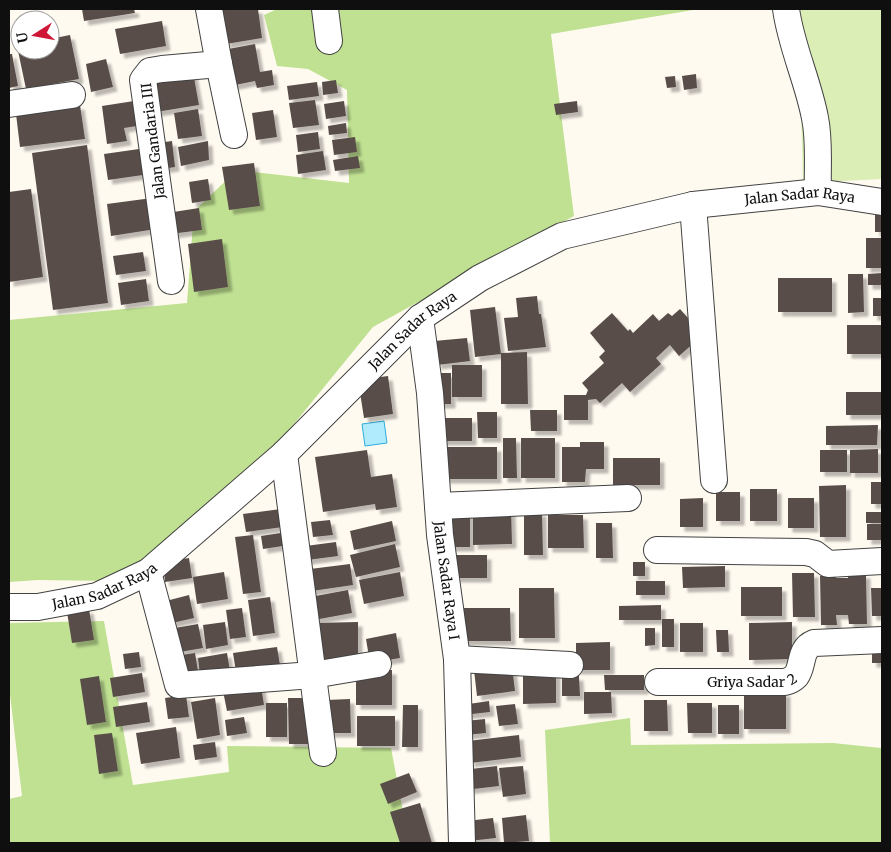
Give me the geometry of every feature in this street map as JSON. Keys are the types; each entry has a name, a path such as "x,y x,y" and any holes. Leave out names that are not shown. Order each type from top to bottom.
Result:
{"street":[{"path":"209,9 234,135"},
{"path":"325,9 329,41"},
{"path":"786,9 792,39 816,120 818,192"},
{"name":"Jalan Gandaria III","path":"170,281 143,80 150,71 219,64"},
{"path":"9,104 72,95"},
{"name":"Jalan Sadar Raya","path":"9,607 38,607 97,596 148,572 284,454 420,318 480,278 562,236 693,204 818,192 882,202"},
{"path":"693,204 714,480"},
{"name":"Jalan Sadar Raya I","path":"420,318 430,393 440,535 457,660 462,843"},
{"path":"284,454 323,753"},
{"path":"438,506 628,498"},
{"path":"657,550 806,552 815,554 828,564 882,561"},
{"path":"148,572 178,685 313,675 378,664"},
{"name":"Griya Sadar 2","path":"658,682 785,682 792,680 796,675 805,649 814,643 882,640"},
{"path":"457,660 570,665"}],"green space":[{"path":"277,9 699,9 551,34 574,216 373,327 281,440 185,532 111,581 38,580 9,582 9,320 187,303 194,211 237,170 349,183 347,90 308,69 277,66 264,15"},
{"path":"773,9 882,9 882,179 803,183 801,106 775,25"},
{"path":"104,621 133,785 229,772 227,746 391,748 409,843 9,843 9,799 22,796 9,686 9,623"},
{"path":"630,718 631,745 833,743 881,748 882,843 550,843 545,730"}],"water":[{"path":"384,421 387,443 365,446 362,424"}],"building":[{"path":"82,9 134,9 135,13 84,21"},
{"path":"258,9 262,38 226,44 220,10"},
{"path":"162,21 166,46 120,54 115,29"},
{"path":"70,35 79,79 26,89 20,60 60,60 60,37"},
{"path":"255,44 260,72 272,70 274,85 257,88 255,81 230,86 223,50"},
{"path":"10,54 10,60 13,60 18,86 9,88"},
{"path":"106,59 113,87 91,92 86,64"},
{"path":"193,72 199,105 156,112 151,79"},
{"path":"696,74 697,88 684,90 682,76"},
{"path":"675,76 676,87 667,88 665,77"},
{"path":"336,80 338,93 323,95 322,82"},
{"path":"317,82 319,96 289,100 287,86"},
{"path":"315,100 319,125 293,128 289,103"},
{"path":"134,101 137,126 124,128 127,141 107,144 102,106"},
{"path":"344,101 346,116 326,119 324,104"},
{"path":"577,101 578,112 556,115 554,104"},
{"path":"80,105 85,139 20,147 16,114"},
{"path":"198,109 202,136 178,139 174,113"},
{"path":"273,110 277,137 256,140 252,113"},
{"path":"346,123 347,133 329,135 328,126"},
{"path":"318,132 320,149 298,152 296,135"},
{"path":"355,137 357,152 334,155 332,140"},
{"path":"172,141 175,167 162,169 158,143"},
{"path":"208,141 209,160 181,166 178,147"},
{"path":"87,145 108,303 53,310 32,153"},
{"path":"146,148 150,174 108,180 104,154"},
{"path":"323,151 326,170 298,174 296,155"},
{"path":"358,156 360,168 335,171 333,160"},
{"path":"254,163 260,206 229,210 222,167"},
{"path":"208,179 211,200 192,203 189,182"},
{"path":"31,189 43,277 9,282 9,192"},
{"path":"152,198 156,229 111,236 107,204"},
{"path":"199,208 202,230 170,234 167,213"},
{"path":"875,214 882,214 882,232 875,232"},
{"path":"866,238 882,238 882,268 866,268"},
{"path":"222,239 228,287 194,292 188,244"},
{"path":"143,252 146,271 116,275 113,256"},
{"path":"882,273 882,285 868,285 868,274"},
{"path":"848,274 863,274 864,312 848,313"},
{"path":"778,278 832,278 832,312 778,312"},
{"path":"146,279 149,301 121,305 118,283"},
{"path":"537,296 546,347 508,351 504,318 518,317 516,298"},
{"path":"873,298 882,298 882,316 873,316"},
{"path":"495,307 501,354 475,357 470,310"},
{"path":"680,309 703,335 679,356 670,345 656,358 661,364 630,392 622,383 600,403 596,399 588,400 588,420 564,420 564,395 586,395 588,390 582,383 604,363 599,357 605,351 590,333 612,313 628,331 630,329 633,333 653,314 659,321 668,313 672,316"},
{"path":"847,325 882,325 882,354 847,354"},
{"path":"467,338 470,361 437,365 434,341"},
{"path":"527,352 528,404 501,404 501,353"},
{"path":"452,365 482,365 482,397 452,397"},
{"path":"436,373 451,373 451,404 436,404"},
{"path":"388,376 393,414 364,418 358,380"},
{"path":"846,392 881,392 881,415 846,415"},
{"path":"530,410 557,410 557,431 531,431"},
{"path":"477,412 497,412 497,438 478,438"},
{"path":"439,418 472,418 472,441 439,441"},
{"path":"878,425 877,445 826,445 826,426"},
{"path":"503,438 516,438 517,478 503,478"},
{"path":"521,438 555,438 555,478 521,478"},
{"path":"580,442 604,442 604,469 586,469 585,482 562,482 562,447 580,447"},
{"path":"440,447 497,447 497,479 441,479"},
{"path":"878,449 878,473 850,473 850,450"},
{"path":"367,450 371,477 392,474 397,507 376,510 375,504 323,512 315,457"},
{"path":"820,450 847,450 847,472 820,472"},
{"path":"613,458 660,458 660,485 613,485"},
{"path":"871,482 882,482 882,504 871,504"},
{"path":"846,485 846,537 820,537 819,486"},
{"path":"750,489 777,489 777,521 750,521"},
{"path":"716,492 740,492 740,521 716,521"},
{"path":"703,498 703,527 680,527 680,499"},
{"path":"788,498 814,498 814,528 788,528"},
{"path":"473,508 511,508 512,544 473,545"},
{"path":"281,509 283,527 246,532 243,514"},
{"path":"470,510 470,547 446,547 445,511"},
{"path":"524,512 542,512 543,555 524,555"},
{"path":"866,512 882,512 882,523 866,523"},
{"path":"548,515 583,515 584,548 548,548"},
{"path":"330,520 333,535 313,537 311,522"},
{"path":"392,521 396,541 354,550 350,531"},
{"path":"596,523 612,523 613,558 596,558"},
{"path":"867,524 882,524 882,540 867,540"},
{"path":"287,532 289,545 263,549 261,536"},
{"path":"253,535 261,592 243,594 235,537"},
{"path":"336,542 338,556 300,561 298,547"},
{"path":"395,544 400,567 356,577 350,555"},
{"path":"455,555 487,555 487,578 455,578"},
{"path":"189,558 192,578 165,582 163,562"},
{"path":"633,562 645,562 645,576 633,576"},
{"path":"350,564 353,585 305,592 302,570"},
{"path":"725,566 725,587 683,588 682,567"},
{"path":"224,572 228,599 197,604 193,577"},
{"path":"400,572 404,596 364,604 359,580"},
{"path":"792,573 814,573 815,617 793,617"},
{"path":"848,574 866,574 867,624 849,624 848,615 836,615 837,625 821,625 820,576 836,575 836,578 848,578"},
{"path":"636,581 665,581 665,595 636,595"},
{"path":"741,587 782,587 782,616 741,616"},
{"path":"519,588 554,588 555,638 519,638"},
{"path":"871,588 882,588 882,616 872,616"},
{"path":"348,590 352,613 314,620 310,597"},
{"path":"189,595 194,618 168,624 162,602"},
{"path":"270,597 275,633 253,636 248,600"},
{"path":"661,605 661,620 619,620 619,606"},
{"path":"242,608 246,637 230,639 226,610"},
{"path":"459,608 510,608 511,641 459,641"},
{"path":"89,609 94,640 72,643 67,612"},
{"path":"662,619 674,619 674,647 662,647"},
{"path":"225,622 228,645 206,649 203,625"},
{"path":"358,622 358,660 315,661 314,623"},
{"path":"792,622 792,659 749,660 749,623"},
{"path":"680,623 703,623 703,652 680,652"},
{"path":"198,624 203,648 174,653 169,629"},
{"path":"645,628 655,628 655,645 645,646"},
{"path":"716,630 728,630 729,652 717,652"},
{"path":"396,633 400,658 370,663 366,639"},
{"path":"610,642 610,670 576,670 576,643"},
{"path":"277,647 280,665 236,672 233,653"},
{"path":"139,652 141,667 125,669 123,654"},
{"path":"872,652 882,652 882,663 872,663"},
{"path":"195,653 199,677 178,680 175,656"},
{"path":"227,653 230,671 200,675 198,658"},
{"path":"512,666 515,691 477,696 474,670"},
{"path":"556,668 556,703 523,704 523,669"},
{"path":"356,670 392,670 392,705 356,705"},
{"path":"142,673 145,692 113,697 110,678"},
{"path":"604,675 644,675 644,690 605,690"},
{"path":"99,676 106,722 87,725 80,679"},
{"path":"579,676 580,696 562,696 562,677"},
{"path":"261,686 264,705 227,711 223,691"},
{"path":"584,692 611,692 612,713 584,714"},
{"path":"744,692 786,692 786,729 744,729"},
{"path":"186,695 189,717 168,719 165,698"},
{"path":"215,698 220,735 197,739 191,702"},
{"path":"288,698 313,698 313,744 289,744"},
{"path":"350,699 351,733 327,733 326,700"},
{"path":"644,700 667,700 668,731 644,731"},
{"path":"489,701 490,712 463,715 462,705"},
{"path":"147,702 150,722 116,727 113,707"},
{"path":"266,703 287,703 287,737 266,737"},
{"path":"687,703 712,703 712,733 688,733"},
{"path":"515,704 518,724 499,726 496,706"},
{"path":"403,705 418,705 418,747 402,747"},
{"path":"718,705 739,705 739,734 718,734"},
{"path":"357,716 395,716 395,746 357,746"},
{"path":"244,717 247,733 227,736 225,720"},
{"path":"485,719 486,733 466,735 465,721"},
{"path":"176,727 180,758 141,764 136,733"},
{"path":"112,733 118,771 99,774 94,735"},
{"path":"519,735 521,757 470,763 468,741"},
{"path":"215,742 217,757 195,760 193,745"},
{"path":"497,766 499,786 465,790 462,770"},
{"path":"523,766 526,794 503,797 499,768"},
{"path":"409,773 417,792 388,804 380,784"},
{"path":"420,803 432,843 400,843 390,812"},
{"path":"526,815 529,841 504,843 502,818"},
{"path":"493,818 496,838 469,841 467,821"}]}
